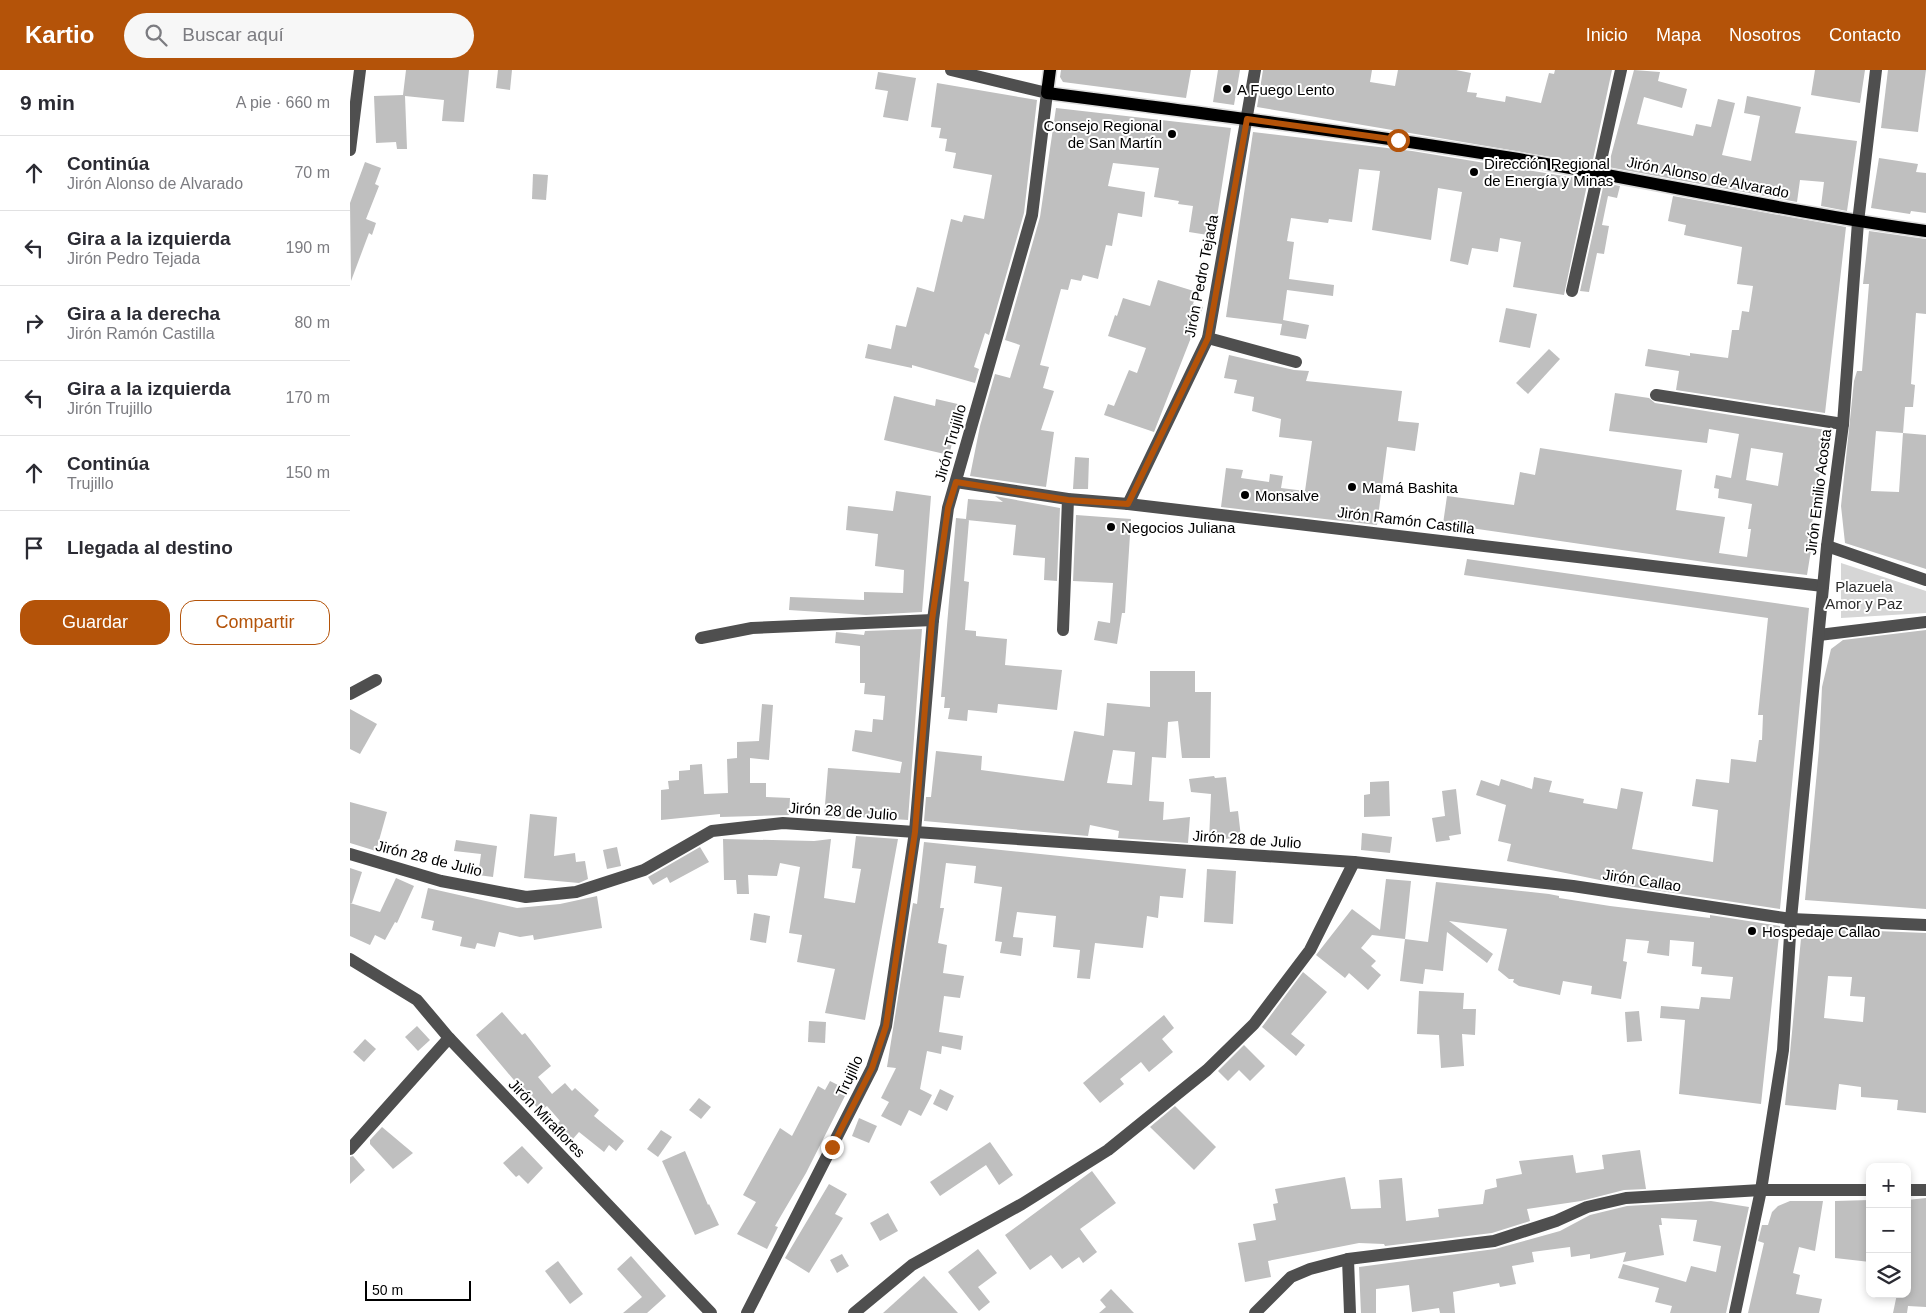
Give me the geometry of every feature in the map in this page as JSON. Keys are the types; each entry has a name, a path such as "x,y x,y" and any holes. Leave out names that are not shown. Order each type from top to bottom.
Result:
{"main road":[{"name":"Jirón Trujillo","path":"1047,93 1050,70"},
{"name":"Jirón Alonso de Alvarado","path":"1047,93 1398,140 1597,172 1858,222 1926,231"}],"street":[{"path":"350,150 360,70"},
{"name":"Jirón Alonso de Alvarado","path":"950,70 1047,93"},
{"name":"Jirón Pedro Tejada","path":"1128,504 1208,338 1254,70"},
{"path":"1572,291 1621,70"},
{"name":"Jirón Emilio Acosta","path":"1735,1313 1761,1190 1783,1050 1791,919 1827,546 1843,424 1858,222 1876,70"},
{"name":"Jirón Trujillo","path":"915,832 932,620 948,508 1032,215 1047,93"},
{"path":"1208,338 1296,362"},
{"path":"1656,395 1843,424"},
{"name":"Jirón Ramón Castilla","path":"956,482 1068,500 1128,504 1823,586"},
{"path":"1063,630 1068,500"},
{"path":"1827,546 1926,580"},
{"path":"701,638 752,628 932,620"},
{"path":"1819,635 1926,622"},
{"path":"350,694 376,680"},
{"name":"Jirón 28 de Julio","path":"350,854 441,881 526,897 576,892 644,870 712,831 783,823 1354,862"},
{"name":"Trujillo","path":"747,1313 872,1068 886,1026 915,832"},
{"path":"854,1313 912,1265 1016,1208 1108,1150 1207,1070 1254,1024 1310,950 1354,862"},
{"name":"Jirón Callao","path":"1354,862 1573,886 1791,919 1926,925"},
{"name":"Jirón Miraflores","path":"350,959 417,1000 448,1038 711,1313"},
{"path":"350,1149 448,1038"},
{"path":"1256,1313 1291,1277 1310,1269 1348,1258 1494,1242 1556,1221 1587,1207 1626,1198 1761,1190 1866,1190"},
{"path":"1911,1190 1926,1190"},
{"path":"1348,1258 1350,1313"}],"green space":[{"name":"Plazuela Amor y Paz","path":"1841,563 1926,591 1926,613 1841,618"}],"building":[{"path":"406,70 469,70 464,122 442,121 444,100 405,96 407,149 397,149 396,142 376,143 374,96 403,95"},
{"path":"498,70 512,70 510,90 496,88"},
{"path":"1061,70 1191,70 1186,98 1063,82 1060,77"},
{"path":"1218,70 1240,70 1234,105 1213,102"},
{"path":"1263,70 1372,70 1370,82 1395,86 1398,70 1456,70 1471,73 1467,92 1477,93 1476,97 1505,102 1506,96 1541,103 1549,73 1554,74 1555,70 1612,70 1592,164 1257,107"},
{"path":"1634,70 1660,72 1658,81 1687,89 1682,108 1644,97 1637,124 1693,136 1696,124 1711,127 1718,99 1735,103 1722,155 1751,161 1760,116 1744,113 1747,96 1801,107 1795,133 1857,141 1847,211 1821,206 1824,182 1800,180 1797,202 1608,167"},
{"path":"1815,70 1865,70 1860,103 1811,95"},
{"path":"1888,70 1926,70 1918,132 1881,128"},
{"path":"878,72 916,78 908,121 883,117 888,91 875,89"},
{"path":"937,83 1037,100 1024,213 989,335 985,333 974,367 979,369 975,383 912,365 912,368 865,358 868,344 891,349 896,325 906,327 917,287 934,292 951,219 962,222 964,215 984,219 992,175 953,168 956,153 945,151 947,139 939,138 941,128 931,127"},
{"path":"1056,108 1231,128 1214,236 1189,232 1193,206 1178,204 1179,201 1154,197 1159,168 1113,163 1108,186 1145,192 1142,217 1118,213 1112,246 1106,245 1098,279 1083,275 1081,281 1071,279 1068,290 1061,289 1040,365 1049,367 1043,388 1054,391 1041,430 1054,432 1046,487 970,476 980,426 995,374 1010,378 1020,345 1005,340 1040,217"},
{"path":"1253,132 1412,151 1588,180 1564,295 1513,287 1521,242 1500,238 1498,252 1472,248 1468,265 1450,261 1462,192 1438,188 1431,240 1372,230 1380,171 1359,169 1352,222 1329,219 1328,223 1291,218 1287,241 1294,242 1289,279 1334,285 1333,296 1287,290 1283,320 1309,325 1306,339 1280,335 1282,324 1226,317"},
{"path":"1879,158 1918,164 1916,172 1926,173 1926,213 1911,211 1910,214 1871,208"},
{"path":"365,162 381,168 375,184 379,186 366,219 376,223 372,235 369,233 351,281 350,203"},
{"path":"533,174 548,175 546,200 532,199"},
{"path":"1604,183 1620,186 1617,198 1608,196 1602,225 1609,226 1604,254 1597,253 1589,292 1580,291"},
{"path":"1673,196 1846,227 1825,413 1676,390 1679,371 1645,366 1648,349 1690,356 1690,353 1728,358 1732,330 1739,330 1742,311 1749,312 1753,286 1737,284 1742,247 1684,235 1686,225 1668,221"},
{"path":"1869,231 1926,239 1926,314 1916,313 1911,384 1915,385 1913,407 1905,407 1903,433 1926,435 1926,569 1845,543 1841,506 1854,381 1857,371 1862,371 1869,284 1863,284","holes":["1876,431 1903,433 1899,492 1871,491"]},
{"path":"1158,280 1197,292 1193,304 1203,307 1154,432 1104,415 1108,404 1114,406 1129,370 1137,373 1146,348 1108,336 1115,315 1117,316 1123,298 1150,306"},
{"path":"1506,308 1537,314 1530,348 1499,342"},
{"path":"1549,349 1560,359 1528,394 1516,383"},
{"path":"1229,355 1294,370 1309,371 1306,381 1402,391 1398,421 1419,423 1415,451 1387,447 1377,525 1221,507 1226,468 1243,470 1241,478 1269,482 1270,474 1283,476 1281,488 1305,491 1312,441 1279,437 1281,419 1252,411 1254,397 1234,393 1237,380 1224,378"},
{"path":"1615,393 1649,398 1655,403 1826,430 1809,544 1812,544 1807,575 1443,524 1447,496 1514,505 1520,472 1535,475 1540,448 1682,470 1676,510 1725,517 1719,553 1747,557 1751,529 1748,529 1752,504 1718,498 1719,489 1714,488 1716,475 1731,478 1739,434 1709,429 1707,443 1609,431","holes":["1751,448 1783,453 1778,486 1746,480"]},
{"path":"894,396 935,406 936,399 962,405 949,455 884,440"},
{"path":"1075,457 1089,458 1088,489 1073,489"},
{"path":"896,491 931,496 922,612 866,615 789,610 790,597 864,600 864,592 903,593 904,570 875,566 878,534 846,530 848,506 893,511"},
{"path":"995,496 1060,508 1057,581 1044,580 1045,558 1013,555 1016,525 969,520 964,581 969,582 965,630 976,631 976,636 1007,639 1005,665 1062,670 1057,710 998,704 997,713 968,710 967,721 948,719 950,708 944,708 945,697 941,697 956,518 966,519 968,499 1003,502"},
{"path":"1076,515 1131,519 1125,613 1122,613 1117,644 1094,640 1098,621 1110,623 1113,583 1073,581"},
{"path":"1467,559 1809,608 1780,909 1634,887 1507,861 1511,844 1498,841 1506,805 1476,795 1481,780 1499,786 1501,779 1532,789 1534,777 1552,781 1549,792 1584,799 1583,803 1617,809 1621,788 1643,792 1632,849 1713,862 1718,810 1692,806 1696,779 1729,783 1731,759 1756,762 1759,740 1762,740 1763,715 1758,715 1768,618 1464,575"},
{"path":"922,629 908,820 846,816 845,819 824,817 828,768 900,773 902,762 852,751 855,730 872,732 873,719 883,720 885,696 864,694 865,683 860,683 860,646 835,643 836,632 864,635 865,631"},
{"path":"1926,630 1926,909 1805,900 1819,749 1822,687 1831,649 1843,640"},
{"path":"1150,671 1195,671 1195,692 1211,692 1210,758 1182,758 1178,721 1168,722 1166,758 1152,757 1149,801 1164,802 1163,820 1190,817 1188,843 1118,838 1119,831 1090,825 1088,836 924,821 926,797 931,797 936,751 982,756 981,770 1064,781 1074,731 1104,736 1107,703 1150,707","holes":["1113,750 1135,752 1132,785 1107,783"]},
{"path":"762,704 773,705 769,760 750,758 750,783 766,783 766,797 790,798 789,815 720,817 720,814 661,820 661,790 669,789 668,781 679,780 679,771 690,770 690,765 702,764 704,794 728,793 727,759 737,758 737,742 759,741"},
{"path":"350,709 377,724 360,754 350,749"},
{"path":"1214,776 1215,778 1226,777 1230,812 1238,811 1241,837 1209,841 1211,794 1191,792 1189,779"},
{"path":"1389,781 1390,816 1364,817 1364,795 1370,794 1370,782"},
{"path":"1456,789 1461,834 1449,836 1450,840 1436,842 1432,818 1445,816 1442,791"},
{"path":"350,802 387,812 376,851 350,843"},
{"path":"530,814 557,817 554,856 575,853 576,862 585,861 588,879 579,883 524,878"},
{"path":"1362,833 1392,837 1390,853 1361,850"},
{"path":"856,836 898,839 865,1020 825,1013 835,969 797,962 802,935 789,933 800,867 780,863 777,876 748,875 749,894 737,894 736,880 724,880 723,839 814,841 831,839 824,898 855,903 861,869 852,868"},
{"path":"456,840 497,846 493,877 478,875 481,854 454,851"},
{"path":"924,842 1186,869 1183,898 1160,896 1158,918 1147,916 1143,948 1095,943 1090,979 1077,978 1080,950 1053,947 1056,916 1017,912 1013,937 1023,938 1021,956 1000,953 1002,942 995,941 1002,887 974,883 976,866 946,863 940,908 944,908 938,943 947,945 943,973 964,976 960,998 944,996 939,1032 963,1036 961,1050 942,1046 941,1054 927,1051 920,1089 932,1095 921,1116 909,1110 901,1126 881,1116 889,1102 881,1098 896,1068 887,1067 913,903 917,904"},
{"path":"617,847 621,866 607,869 603,850"},
{"path":"700,847 709,862 670,883 667,877 653,885 648,877"},
{"path":"350,868 362,872 352,903 350,903"},
{"path":"1207,869 1236,871 1233,924 1204,922"},
{"path":"396,878 414,886 397,923 395,922 385,940 375,935 370,945 350,936 350,903 380,912"},
{"path":"1386,879 1411,881 1405,939 1372,935 1361,948 1376,961 1371,966 1381,975 1368,990 1349,973 1345,978 1316,955 1352,909 1380,930"},
{"path":"1436,882 1549,894 1559,896 1559,898 1610,906 1710,918 1710,915 1780,926 1761,1104 1679,1094 1685,1020 1660,1018 1661,1006 1699,1009 1701,997 1730,999 1733,977 1701,974 1702,967 1692,966 1694,942 1670,940 1669,956 1647,953 1649,941 1626,939 1623,961 1627,962 1621,999 1591,994 1592,986 1563,981 1560,995 1519,986 1513,982 1514,979 1509,979 1498,970 1507,929 1449,921 1493,954 1487,963 1447,932 1443,971 1425,969 1423,984 1400,981 1405,939 1428,942"},
{"path":"428,888 517,908 560,904 597,896 602,928 534,940 533,935 520,937 499,932 495,947 477,943 475,949 460,946 462,937 432,930 434,921 421,918"},
{"path":"754,913 770,916 766,943 750,940"},
{"path":"1802,928 1926,933 1926,1113 1897,1110 1898,1100 1861,1097 1861,1087 1839,1084 1836,1110 1785,1105","holes":["1828,976 1852,977 1850,996 1865,997 1863,1022 1824,1018"]},
{"path":"1303,972 1327,992 1291,1034 1305,1045 1296,1056 1262,1027"},
{"path":"1419,991 1464,993 1463,1009 1476,1009 1475,1035 1462,1034 1464,1066 1441,1068 1439,1035 1417,1034"},
{"path":"1639,1011 1642,1041 1627,1042 1625,1012"},
{"path":"502,1012 522,1035 525,1033 551,1066 538,1077 552,1094 565,1083 572,1091 575,1088 599,1110 594,1116 624,1141 616,1151 609,1145 604,1152 579,1132 572,1140 556,1125 560,1121 547,1106 540,1111 476,1035"},
{"path":"1164,1015 1174,1028 1162,1039 1173,1052 1149,1072 1141,1062 1120,1079 1124,1084 1100,1103 1083,1083"},
{"path":"809,1021 826,1022 825,1043 808,1042"},
{"path":"417,1026 430,1040 418,1051 405,1037"},
{"path":"365,1039 376,1049 364,1062 353,1052"},
{"path":"1244,1045 1265,1066 1250,1081 1239,1070 1228,1081 1218,1071"},
{"path":"830,1081 848,1090 806,1173 775,1226 778,1227 767,1249 737,1234 756,1202 743,1195 780,1128 792,1136 818,1086 825,1090"},
{"path":"940,1089 954,1096 947,1111 933,1104"},
{"path":"699,1098 711,1107 701,1119 689,1110"},
{"path":"1175,1106 1216,1147 1194,1170 1150,1127"},
{"path":"859,1118 877,1126 869,1143 852,1136"},
{"path":"382,1127 413,1153 393,1169 370,1144 370,1140"},
{"path":"661,1130 672,1137 658,1157 647,1149"},
{"path":"990,1142 1013,1175 999,1185 986,1165 940,1196 930,1182"},
{"path":"522,1146 543,1168 528,1184 519,1175 516,1177 503,1163"},
{"path":"1640,1150 1646,1189 1624,1190 1581,1201 1527,1209 1530,1221 1492,1233 1385,1246 1384,1244 1359,1243 1268,1261 1271,1277 1245,1282 1238,1243 1256,1240 1253,1224 1276,1220 1273,1204 1278,1203 1275,1189 1345,1177 1351,1209 1381,1208 1379,1180 1402,1178 1406,1221 1439,1217 1438,1209 1483,1204 1485,1190 1497,1187 1496,1179 1522,1174 1519,1161 1573,1155 1576,1173 1604,1169 1602,1155"},
{"path":"685,1151 708,1205 719,1225 695,1235 662,1161"},
{"path":"353,1156 365,1170 350,1184 350,1157"},
{"path":"1092,1171 1116,1203 1080,1229 1097,1252 1083,1263 1079,1257 1062,1269 1051,1255 1030,1270 1005,1235"},
{"path":"829,1184 847,1194 835,1214 843,1218 809,1273 785,1258"},
{"path":"1926,1198 1926,1307 1908,1306 1907,1313 1893,1313 1896,1298 1911,1298 1911,1200"},
{"path":"1866,1200 1866,1262 1835,1258 1835,1201"},
{"path":"1711,1201 1749,1207 1726,1313 1670,1313 1672,1306 1655,1302 1659,1288 1618,1278 1623,1264 1686,1282 1691,1266 1716,1272 1721,1246 1693,1241 1697,1220 1661,1218 1662,1225 1659,1225 1664,1255 1623,1262 1626,1252 1590,1259 1590,1254 1571,1257 1570,1247 1532,1252 1534,1262 1512,1266 1516,1284 1500,1287 1499,1283 1453,1292 1455,1313 1440,1313 1439,1308 1412,1312 1409,1285 1376,1289 1376,1313 1361,1313 1359,1267 1495,1249 1560,1231 1590,1215 1627,1206"},
{"path":"1790,1201 1823,1201 1815,1251 1799,1247 1793,1273 1800,1275 1796,1294 1822,1299 1819,1313 1748,1313 1764,1243 1758,1241 1762,1225 1768,1225 1772,1212 1778,1206"},
{"path":"888,1213 898,1231 880,1241 870,1223"},
{"path":"978,1249 997,1273 978,1287 990,1302 979,1311 948,1272"},
{"path":"842,1254 849,1266 837,1273 830,1260"},
{"path":"631,1256 666,1296 647,1313 623,1313 642,1297 617,1269"},
{"path":"558,1261 583,1294 570,1304 545,1271"},
{"path":"924,1276 958,1313 883,1313"},
{"path":"1111,1289 1134,1313 1099,1313 1106,1307 1100,1300"}],"place":[{"name":"A Fuego Lento","path":"1227,89"},
{"name":"Consejo Regional de San Martín","path":"1172,134"},
{"name":"Dirección Regional de Energía y Minas","path":"1474,172"},
{"name":"Mamá Bashita","path":"1352,487"},
{"name":"Monsalve","path":"1245,495"},
{"name":"Negocios Juliana","path":"1111,527"},
{"name":"Hospedaje Callao","path":"1752,931"}],"route":[{"path":"832,1147 872,1068 886,1026 915,832 932,620 948,508 956,482 1068,500 1128,504 1208,338 1247,119 1398,140"}]}
